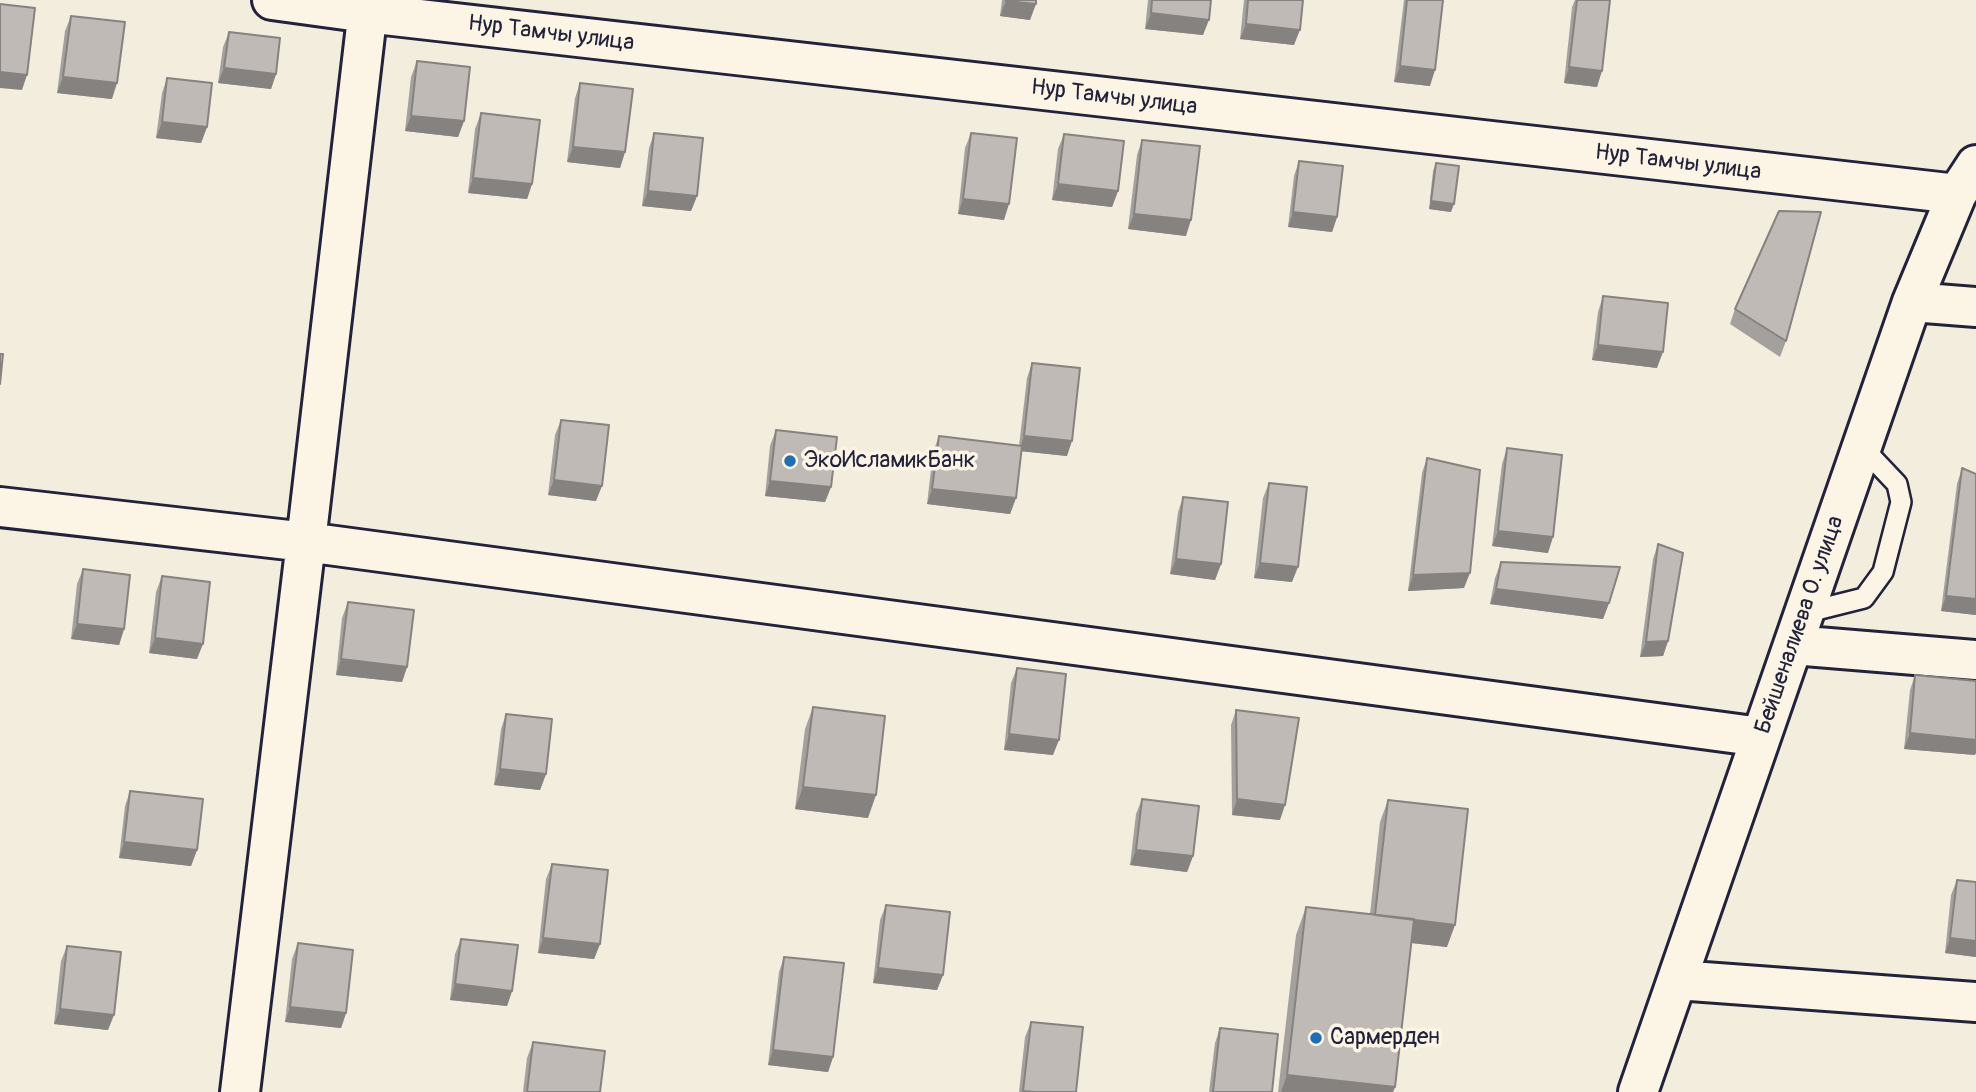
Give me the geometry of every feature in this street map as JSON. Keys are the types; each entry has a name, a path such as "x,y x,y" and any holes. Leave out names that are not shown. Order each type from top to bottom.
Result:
{"street":[{"name":"Нур Тамчы улица","path":"272,0 368,6 1966,180"},
{"path":"240,1092 368,6"},
{"name":"Бейшеналиева О. улица","path":"1638,1092 1912,302 1966,180"},
{"path":"1912,302 1976,307"},
{"path":"0,507 306,542 1761,737"},
{"path":"1798,629 1976,660"},
{"path":"1677,980 1976,1002"}],"lane":[{"path":"1798,629 1864,598 1883,572 1901,502 1897,484 1862,447"}],"building":[{"path":"1036,0 1036,4 1006,1"},
{"path":"1152,0 1211,0 1209,20 1151,13"},
{"path":"1248,0 1303,0 1300,30 1246,24"},
{"path":"1407,0 1443,0 1435,70 1400,66"},
{"path":"1577,0 1610,0 1602,71 1569,67"},
{"path":"0,4 35,8 27,75 0,72"},
{"path":"71,16 125,22 117,83 63,77"},
{"path":"229,32 280,38 276,74 224,68"},
{"path":"417,61 470,67 464,121 411,116"},
{"path":"167,78 212,83 207,127 162,122"},
{"path":"580,83 633,89 625,152 573,147"},
{"path":"481,113 540,120 532,184 473,178"},
{"path":"654,133 703,138 697,196 648,191"},
{"path":"971,133 1017,138 1009,204 963,199"},
{"path":"1064,134 1124,141 1118,191 1058,184"},
{"path":"1142,140 1200,146 1191,220 1134,214"},
{"path":"1299,161 1343,166 1337,217 1293,212"},
{"path":"1436,163 1459,166 1454,204 1431,201"},
{"path":"1779,211 1821,212 1786,341 1735,309"},
{"path":"1603,296 1668,303 1663,352 1598,345"},
{"path":"0,354 3,354 0,384"},
{"path":"1032,363 1080,368 1072,441 1024,436"},
{"path":"561,420 609,425 602,486 554,480"},
{"path":"776,430 837,437 831,487 770,481"},
{"path":"939,436 1022,446 1016,498 932,489"},
{"path":"1507,448 1562,455 1553,537 1498,531"},
{"path":"1427,458 1480,470 1470,573 1413,575"},
{"path":"1962,468 1976,474 1976,599 1946,596"},
{"path":"1269,483 1307,487 1298,567 1260,563"},
{"path":"1183,497 1228,502 1221,564 1176,559"},
{"path":"1658,544 1683,553 1668,641 1646,642"},
{"path":"1501,562 1620,567 1609,603 1496,589"},
{"path":"83,569 130,575 124,629 77,624"},
{"path":"162,576 210,582 203,644 155,638"},
{"path":"348,602 414,610 407,667 341,659"},
{"path":"1017,668 1066,674 1059,740 1009,734"},
{"path":"1915,675 1976,681 1976,740 1910,733"},
{"path":"813,707 885,716 876,795 803,787"},
{"path":"1236,710 1299,718 1285,805 1237,799"},
{"path":"506,714 552,719 546,774 500,769"},
{"path":"130,791 203,799 197,850 124,842"},
{"path":"1142,799 1199,806 1193,856 1136,850"},
{"path":"1388,800 1468,809 1455,925 1375,915"},
{"path":"552,864 608,870 600,944 543,938"},
{"path":"1957,880 1976,882 1976,941 1950,938"},
{"path":"886,905 950,912 943,975 878,968"},
{"path":"1306,907 1414,919 1395,1087 1287,1075"},
{"path":"461,939 518,945 512,991 455,984"},
{"path":"298,943 353,950 346,1013 290,1007"},
{"path":"67,946 121,952 114,1015 60,1009"},
{"path":"784,957 844,963 833,1057 773,1050"},
{"path":"1031,1022 1083,1027 1076,1092 1023,1091"},
{"path":"1220,1028 1278,1034 1272,1092 1213,1092"},
{"path":"533,1042 605,1051 600,1092 527,1092"}],"place":[{"name":"ЭкоИсламикБанк","path":"790,461"},
{"name":"Сармерден","path":"1316,1038"}]}
